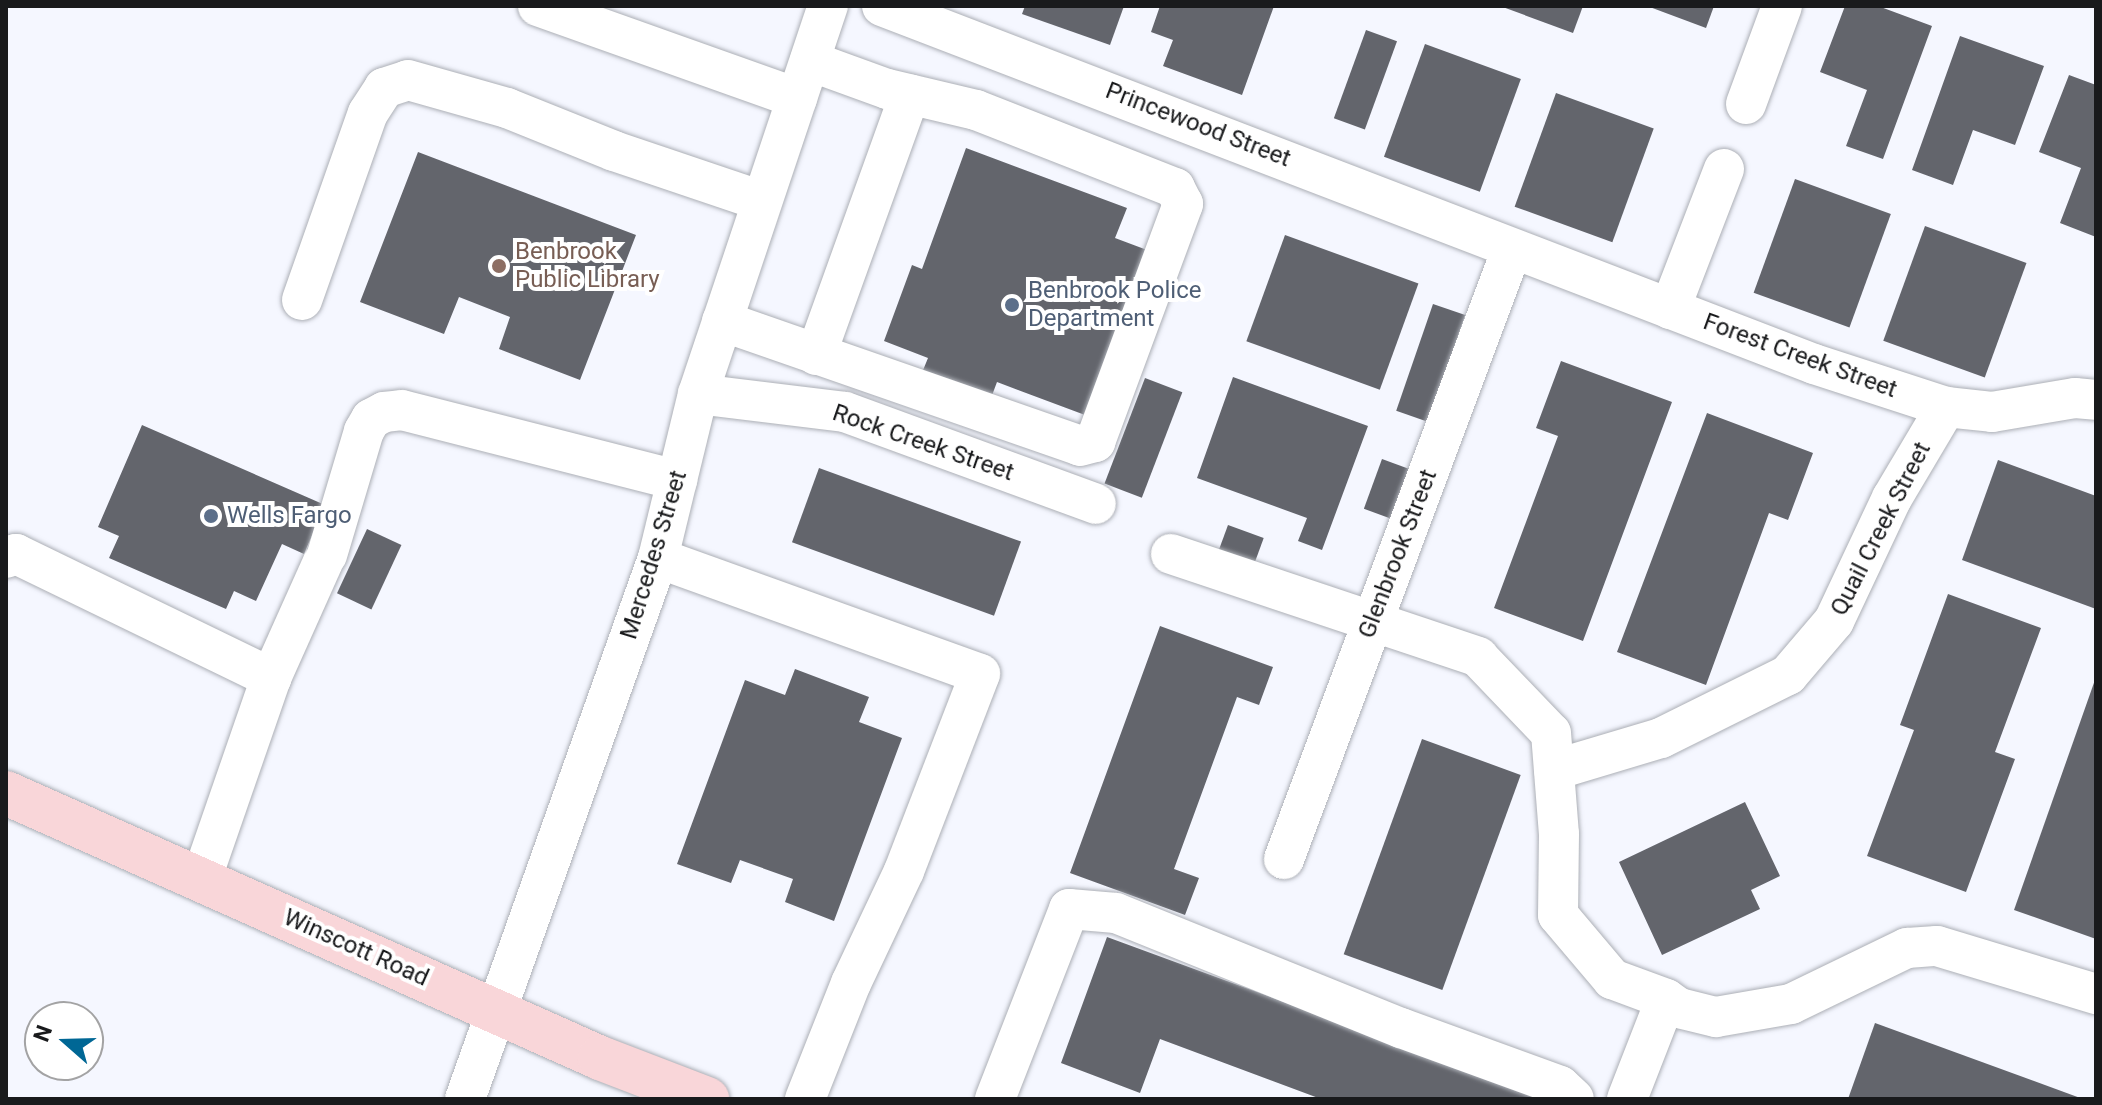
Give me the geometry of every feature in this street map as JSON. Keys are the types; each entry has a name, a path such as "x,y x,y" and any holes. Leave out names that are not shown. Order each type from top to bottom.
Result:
{"main road":[{"name":"Winscott Road","path":"6,793 498,1011 642,1088 707,1099"}],"street":[{"path":"538,6 797,98"},
{"name":"Mercedes Street","path":"465,1099 658,558 698,394 828,6"},
{"name":"Princewood Street","path":"882,6 1322,173 1512,249"},
{"path":"1746,104 1782,6"},
{"path":"722,321 1080,446 1095,442 1183,204 1175,188 976,110 910,94 810,61"},
{"path":"302,300 368,113 384,88 408,80 507,108 614,151 762,201"},
{"path":"816,355 910,94"},
{"path":"1670,309 1724,169"},
{"name":"Forest Creek Street","path":"1512,249 1814,364 1946,407 1992,412 2075,398 2096,400"},
{"name":"Glenbrook Street","path":"1284,859 1512,249"},
{"name":"Rock Creek Street","path":"698,394 845,412 1096,504"},
{"name":"Quail Creek Street","path":"1554,770 1661,738 1788,675 1834,621 1892,498 1946,407"},
{"path":"201,880 271,678 325,558 364,431 371,419 384,412 402,410 677,480"},
{"path":"6,558 16,554 271,678"},
{"path":"1171,554 1478,657 1551,733 1559,834 1558,915 1612,979 1666,999 1679,1008 1716,1017 1791,1004 1907,948 1937,946 2096,994"},
{"path":"658,558 980,674 904,871 851,983 805,1099"},
{"path":"995,1099 1069,909 1116,913 1401,1028 1560,1086 1574,1099"},
{"path":"1627,1099 1650,1030 1666,999"}],"building":[{"path":"1025,6 1124,6 1110,45 1022,14"},
{"path":"1160,6 1274,6 1242,95 1163,66 1173,40 1151,32"},
{"path":"1500,6 1583,6 1573,33"},
{"path":"1647,6 1714,6 1706,28"},
{"path":"1845,6 1878,6 1932,26 1883,159 1846,146 1867,90 1820,72"},
{"path":"1366,30 1397,41 1365,130 1334,118"},
{"path":"1960,36 2044,66 2015,145 1973,130 1953,185 1912,170"},
{"path":"1425,44 1521,79 1480,192 1384,157"},
{"path":"2069,75 2096,85 2096,237 2060,223 2081,168 2039,152"},
{"path":"1556,93 1654,129 1612,242 1515,207"},
{"name":"Benbrook Police Department","path":"966,148 1127,208 1115,238 1147,250 1085,415 997,382 988,406 919,380 928,358 884,341 912,265 922,269"},
{"name":"Benbrook Public Library","path":"418,152 636,235 580,380 499,349 510,317 459,297 444,334 360,302"},
{"path":"1795,179 1891,214 1849,328 1754,293"},
{"path":"1925,226 2026,263 1985,378 1883,341"},
{"path":"1285,235 1418,284 1380,390 1246,341"},
{"path":"1433,304 1465,315 1428,422 1396,411"},
{"path":"1561,361 1672,402 1583,641 1494,608 1558,436 1536,428"},
{"path":"1233,377 1368,426 1322,550 1298,541 1307,518 1197,478"},
{"path":"1145,378 1182,392 1142,498 1105,483"},
{"path":"1707,413 1813,453 1788,520 1769,513 1706,685 1617,652"},
{"name":"Wells Fargo","path":"142,425 325,505 304,554 282,544 256,601 234,591 226,609 109,558 119,536 98,527"},
{"path":"1382,459 1409,469 1391,519 1364,509"},
{"path":"1998,460 2096,496 2096,609 1962,560"},
{"path":"819,468 1021,542 994,616 792,542"},
{"path":"1228,525 1264,538 1254,563 1219,550"},
{"path":"367,529 401,545 371,609 337,593"},
{"path":"1948,594 2041,628 1995,752 2015,759 1966,892 1867,856 1914,730 1900,725"},
{"path":"1160,626 1273,667 1259,705 1237,697 1174,869 1199,878 1185,915 1070,873"},
{"path":"795,669 869,697 859,722 902,738 834,921 785,902 793,879 740,860 731,883 677,864 745,680 785,695"},
{"path":"2096,677 2096,939 2014,910"},
{"path":"1422,739 1521,775 1442,990 1344,954"},
{"path":"1745,802 1780,876 1751,890 1760,909 1662,955 1619,862"},
{"path":"1107,937 1548,1099 1321,1099 1160,1039 1140,1093 1061,1063"},
{"path":"1875,1023 2083,1099 1848,1099"}],"place":[{"name":"Benbrook Public Library","path":"499,266"},
{"name":"Benbrook Police Department","path":"1012,305"},
{"name":"Wells Fargo","path":"211,516"}]}
